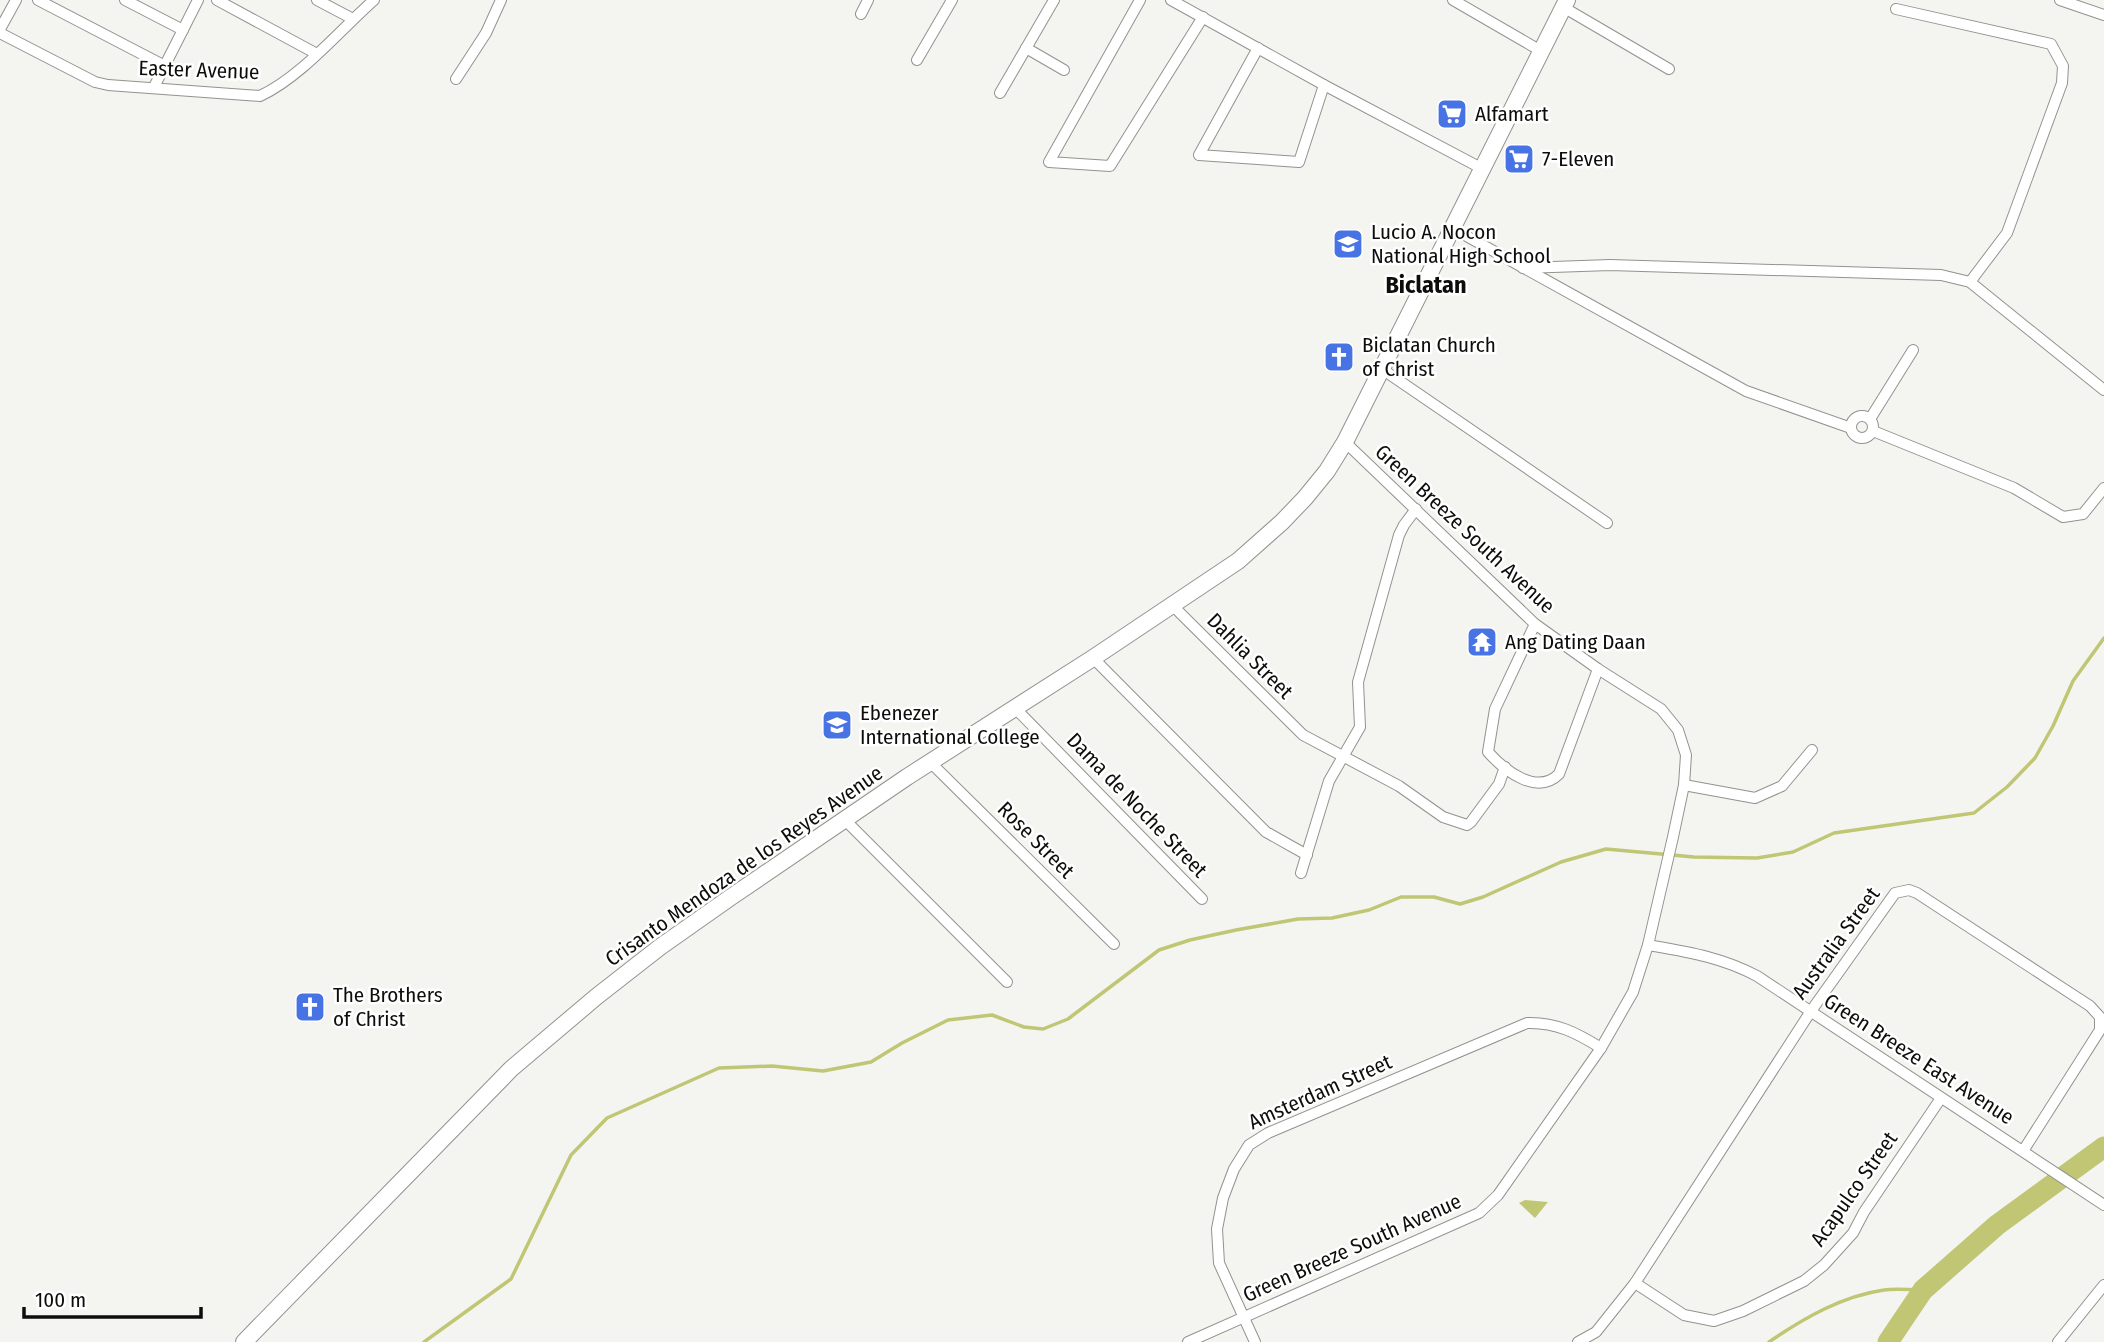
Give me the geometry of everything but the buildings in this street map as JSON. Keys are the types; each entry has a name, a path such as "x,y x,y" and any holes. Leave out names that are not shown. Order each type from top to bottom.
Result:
{"main road":[{"name":"Crisanto Mendoza de los Reyes Avenue","path":"244,1342 510,1069 596,997 660,947 930,762 1093,659 1238,561 1282,522 1327,471 1345,442 1565,4"}],"street":[{"path":"0,31 16,0"},
{"path":"38,0 165,66"},
{"path":"125,0 183,30"},
{"path":"154,87 198,0"},
{"path":"217,0 317,54"},
{"path":"317,0 353,19"},
{"name":"Easter Avenue","path":"0,31 95,82 260,96 317,54 374,0"},
{"path":"456,79 486,33 502,0"},
{"path":"861,14 868,0"},
{"path":"917,60 952,0"},
{"path":"1000,93 1054,0"},
{"path":"1140,0 1049,162 1110,166 1203,17"},
{"path":"1171,0 1482,168"},
{"path":"1452,0 1541,51"},
{"path":"2060,0 2104,15"},
{"path":"1565,4 1669,69"},
{"path":"1896,9 2051,44 2063,66 2062,83 2007,233 1970,282"},
{"path":"1026,48 1064,70"},
{"path":"1258,48 1199,155 1299,162 1324,85"},
{"path":"1452,228 1746,391 1851,428"},
{"path":"1523,268 1611,264 1941,275 1970,282 2104,390"},
{"path":"1870,419 1913,350"},
{"path":"1382,369 1607,523"},
{"path":"1854,419 1870,419 1873,431 1870,435 1861,438 1853,433 1851,428 1854,419"},
{"path":"1873,431 2014,488 2063,517 2083,514 2104,488"},
{"name":"Green Breeze South Avenue","path":"1188,1342 1479,1213 1489,1205 1601,1048 1633,992 1648,945 1684,785 1686,755 1678,730 1661,709 1535,624 1345,442"},
{"path":"1301,873 1329,781 1360,727 1358,682 1399,535 1416,509"},
{"name":"Dahlia Street","path":"1171,604 1303,735 1399,786 1443,817 1467,825 1494,791 1505,767"},
{"path":"1535,624 1495,709 1488,752 1505,767 1532,783 1545,783 1559,774 1598,668"},
{"path":"1093,659 1266,832 1307,855"},
{"name":"Dama de Noche Street","path":"1014,708 1202,900"},
{"path":"1684,785 1755,798 1782,786 1812,750"},
{"name":"Rose Street","path":"930,762 1114,944"},
{"path":"845,820 1007,982"},
{"name":"Australia Street","path":"1578,1342 1596,1332 1635,1283 1811,1010 1895,893 1909,890 1917,893 2090,1006 2100,1017 2101,1030 2023,1151"},
{"name":"Green Breeze East Avenue","path":"1648,945 1733,963 1811,1010 2104,1205"},
{"name":"Amsterdam Street","path":"1255,1342 1219,1263 1217,1229 1223,1198 1234,1169 1249,1145 1268,1133 1527,1023 1544,1022 1563,1027 1601,1048"},
{"name":"Acapulco Street","path":"1635,1283 1684,1315 1714,1321 1743,1311 1804,1282 1824,1265 1853,1233 1864,1212 1941,1098"},
{"path":"2058,1342 2104,1285"}],"shaded area":[{"path":"1525,1200 1548,1202 1535,1218 1519,1203"}],"waterway":[{"path":"424,1342 511,1279 571,1155 607,1118 719,1068 772,1066 823,1071 871,1062 948,1020 992,1015 1024,1027 1043,1029 1068,1019 1159,950 1190,940 1298,919 1332,918 1369,910 1401,897 1434,897 1460,904 1483,897 1561,862 1606,849 1694,857 1757,858 1793,852 1834,833 1974,813 2007,787 2035,758 2073,681 2104,638"},
{"path":"1888,1342 1923,1290 1997,1225 2104,1147"},
{"path":"1769,1342 1810,1317 1853,1297 1889,1289 1923,1290"}],"place":[{"name":"Alfamart","path":"1452,114"},
{"name":"7-Eleven","path":"1519,159"},
{"name":"Lucio A. Nocon National High School","path":"1348,244"},
{"name":"Biclatan Church of Christ","path":"1339,357"},
{"name":"Ang Dating Daan","path":"1482,642"},
{"name":"Ebenezer International College","path":"837,725"},
{"name":"The Brothers of Christ","path":"310,1007"}],"district":[{"name":"Biclatan","path":"1426,285"}]}
